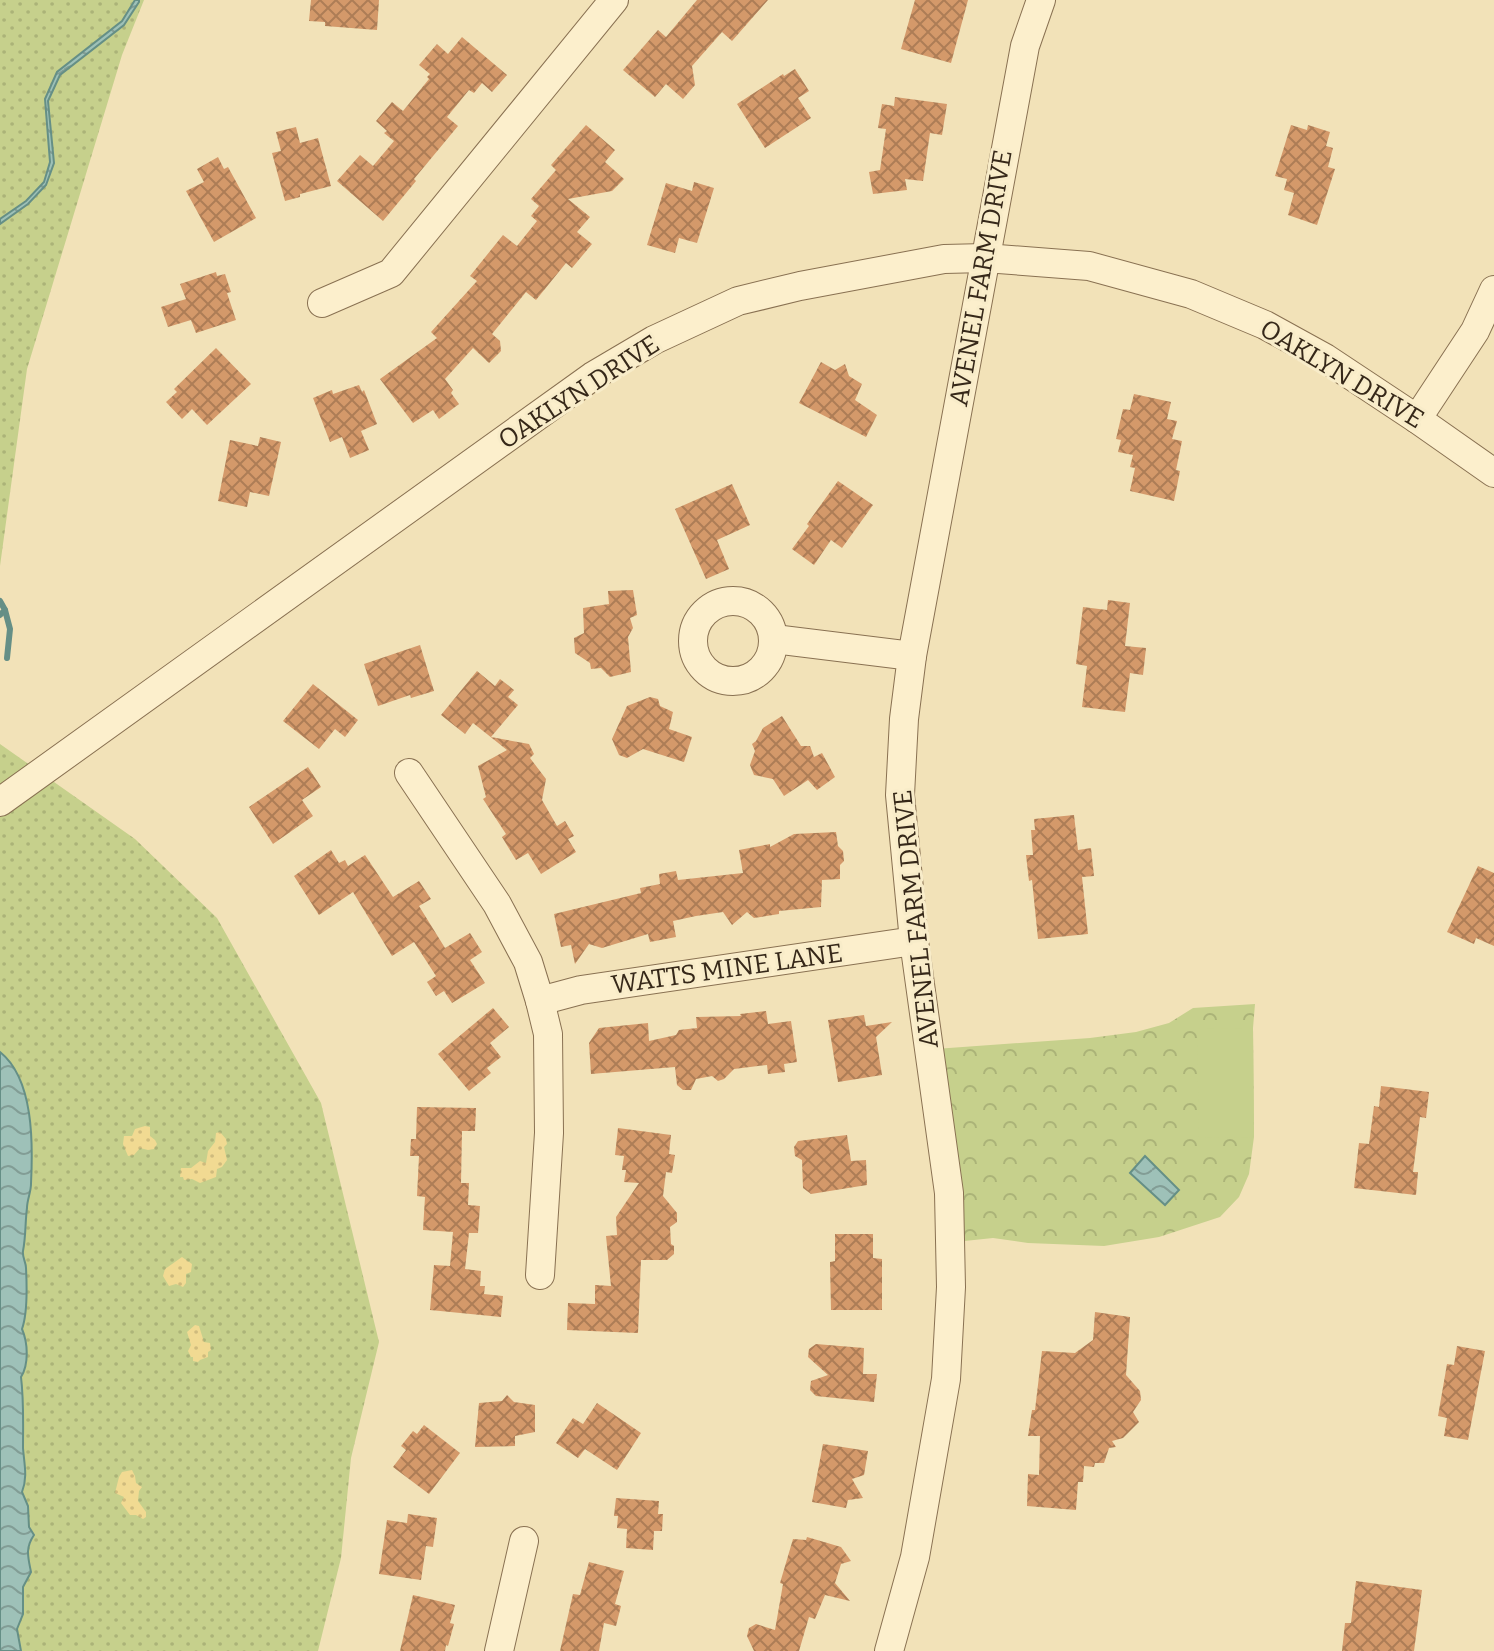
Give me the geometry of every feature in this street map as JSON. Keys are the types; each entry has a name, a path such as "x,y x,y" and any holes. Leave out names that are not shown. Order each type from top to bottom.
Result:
{"street":[{"path":"322,303 391,273 614,0"},
{"name":"AVENEL FARM DRIVE","path":"889,1651 915,1557 946,1379 951,1287 949,1193 914,941 900,795 904,719 912,656 1025,46 1041,0"},
{"name":"OAKLYN DRIVE","path":"0,802 593,376 654,340 738,301 800,286 944,259 985,258 1089,266 1191,294 1265,325 1325,358 1494,473"},
{"path":"1417,419 1475,331 1494,290"},
{"path":"774,639 912,656"},
{"path":"409,773 497,904 528,962 540,1001 548,1034 549,1119 540,1275"},
{"name":"WATTS MINE LANE","path":"540,1001 581,990 914,941"},
{"path":"499,1651 524,1541"}],"green space":[{"path":"0,0 144,0 122,55 27,369 0,566"},
{"path":"0,744 135,839 217,918 321,1103 379,1342 351,1458 341,1558 318,1651 0,1651"},
{"path":"1255,1004 1254,1137 1249,1174 1239,1197 1220,1217 1159,1237 1104,1246 1028,1243 993,1238 955,1242 935,1049 1136,1032 1169,1023 1193,1008"},
{"path":"1253,1028 1254,1137 1199,1138 1197,1029"}],"sand":[{"path":"150,1127 150,1136 157,1144 154,1149 140,1148 134,1155 128,1156 123,1144 124,1136 132,1136 135,1129"},
{"path":"220,1132 226,1139 227,1160 217,1169 216,1177 200,1183 180,1177 181,1168 191,1168 200,1161 206,1163 216,1133"},
{"path":"182,1257 192,1264 191,1272 186,1274 183,1287 176,1284 169,1286 163,1276 165,1269"},
{"path":"195,1325 199,1326 204,1342 210,1343 211,1350 208,1357 198,1362 193,1361 188,1351 191,1345 187,1332"},
{"path":"132,1470 136,1483 142,1487 138,1501 146,1512 143,1519 130,1515 121,1503 124,1497 115,1493 122,1472"}],"water":[{"path":"135,0 139,2 124,25 60,75 48,101 54,163 46,185 28,204 0,224 0,219 26,201 44,182 50,162 45,99 57,72 122,21"},
{"path":"0,1052 11,1064 25,1095 32,1150 23,1253 27,1291 22,1329 27,1353 21,1377 25,1475 22,1492 28,1506 29,1527 34,1535 28,1548 31,1572 23,1587 23,1614 17,1629 21,1651 0,1651"},
{"path":"1145,1156 1179,1190 1165,1205 1130,1173"}],"building":[{"path":"311,0 379,0 377,30 325,26 325,22 309,21"},
{"path":"697,0 768,0 732,41 722,32 692,66 695,85 683,99 666,84 655,97 623,70 658,30 666,37"},
{"path":"915,0 968,0 951,63 901,49"},
{"path":"462,37 507,75 492,92 482,83 474,93 469,90 447,117 458,126 383,221 337,181 360,155 373,166 394,141 376,121 392,102 403,111 429,79 430,74 419,65 437,44 448,54"},
{"path":"795,69 809,91 798,98 811,118 765,148 737,104"},
{"path":"895,97 947,104 942,135 930,133 923,181 905,179 907,190 873,194 869,172 880,170 886,129 878,128 882,104 894,106"},
{"path":"586,125 615,150 605,162 624,179 612,191 568,199 590,217 577,232 592,244 572,268 566,263 536,300 526,292 492,334 500,341 501,351 489,363 473,348 445,379 459,404 439,419 433,410 413,423 380,379 437,338 431,332 477,281 470,276 503,235 517,246 537,221 531,216 539,206 531,199 556,170 551,165"},
{"path":"1291,125 1307,130 1308,125 1330,132 1326,146 1333,148 1328,167 1335,169 1317,225 1288,215 1294,193 1284,190 1287,179 1275,176"},
{"path":"296,127 300,143 318,138 331,186 285,201 272,153 281,151 276,132"},
{"path":"218,157 224,169 228,167 256,218 214,242 186,191 204,182 197,169"},
{"path":"694,182 714,188 697,243 679,238 675,253 647,245 666,183 692,191"},
{"path":"216,272 217,276 225,274 231,292 227,293 236,320 196,333 191,320 168,327 161,307 186,299 180,284"},
{"path":"216,348 251,384 207,425 192,409 182,419 166,402 177,392 174,389"},
{"path":"821,362 835,370 845,364 849,376 862,384 855,400 877,415 866,437 799,403"},
{"path":"359,385 362,392 364,390 377,424 361,431 369,450 350,458 342,437 330,442 313,398 332,390 333,394"},
{"path":"1134,394 1171,402 1167,419 1177,421 1172,439 1182,441 1174,501 1130,491 1135,468 1130,467 1133,455 1118,452 1121,440 1116,439 1123,409 1130,410"},
{"path":"260,437 281,442 269,496 250,492 247,507 218,501 230,440 258,446"},
{"path":"838,481 873,505 842,548 831,540 814,565 792,549"},
{"path":"732,484 750,525 717,540 729,569 706,579 675,509"},
{"path":"633,590 637,615 630,618 633,628 628,637 631,672 610,677 601,668 591,669 590,663 575,653 574,638 584,633 583,608 609,604 608,591"},
{"path":"1108,600 1130,603 1125,646 1146,648 1143,675 1130,673 1125,712 1082,707 1087,666 1076,664 1083,607 1107,610"},
{"path":"420,645 434,691 378,706 364,664"},
{"path":"477,671 495,686 500,679 514,690 508,697 518,705 491,737 529,744 534,754 530,758 546,779 542,800 557,826 565,821 574,836 568,839 576,852 541,874 528,853 516,860 502,837 506,834 483,799 486,797 478,766 507,750 473,723 465,734 441,715"},
{"path":"313,684 358,720 345,737 335,729 319,749 283,721"},
{"path":"650,697 658,699 660,706 673,712 669,729 692,737 684,762 643,749 627,758 619,755 612,739 627,706"},
{"path":"782,716 801,746 810,746 814,757 822,753 835,777 817,790 808,780 784,796 773,779 754,775 750,765 755,751 752,744 763,728"},
{"path":"308,767 321,787 302,800 313,816 273,844 249,807"},
{"path":"1074,815 1078,850 1091,848 1094,876 1082,877 1088,934 1038,939 1032,880 1029,881 1026,855 1033,855 1031,830 1035,830 1034,819"},
{"path":"836,832 844,861 840,865 840,879 822,880 821,907 779,911 779,914 754,918 747,912 732,925 723,912 673,921 676,937 650,942 648,934 602,948 589,944 575,964 571,945 561,947 554,914 641,893 640,888 660,884 659,874 676,871 678,880 743,873 739,850 770,844 770,847 794,834"},
{"path":"331,850 339,863 345,860 348,866 365,855 393,897 419,881 431,899 419,906 445,948 470,933 482,952 470,960 485,983 452,1003 444,991 436,996 427,982 436,976 414,942 392,956 353,892 319,915 294,876"},
{"path":"1478,866 1494,873 1494,946 1476,938 1474,944 1447,932"},
{"path":"493,1008 509,1027 490,1043 501,1057 487,1068 491,1073 469,1091 438,1054"},
{"path":"766,1011 768,1024 791,1021 797,1062 784,1064 785,1072 768,1074 767,1065 734,1069 718,1081 712,1076 696,1079 691,1090 683,1090 677,1085 675,1067 591,1074 589,1043 599,1028 648,1023 649,1041 676,1035 679,1030 697,1028 696,1017 741,1016"},
{"path":"864,1015 866,1026 892,1022 876,1037 882,1075 838,1082 828,1020"},
{"path":"1381,1086 1429,1092 1426,1118 1420,1117 1413,1172 1418,1172 1416,1195 1354,1188 1359,1143 1369,1144 1374,1106 1379,1107"},
{"path":"417,1107 476,1108 475,1131 462,1131 461,1183 469,1183 468,1205 480,1206 478,1233 469,1233 465,1269 481,1271 480,1286 485,1286 484,1294 503,1296 501,1317 430,1310 434,1265 450,1266 453,1232 423,1230 425,1197 417,1196 419,1156 410,1156 411,1139 416,1139"},
{"path":"618,1128 671,1135 669,1154 675,1155 672,1173 666,1172 663,1196 677,1213 677,1222 670,1227 674,1254 667,1260 641,1260 638,1333 567,1330 568,1303 595,1304 595,1285 611,1286 606,1236 617,1235 616,1217 639,1183 624,1182 624,1156 615,1155"},
{"path":"847,1135 851,1161 866,1160 867,1185 811,1194 803,1188 802,1160 795,1156 794,1147 798,1141"},
{"path":"835,1234 873,1234 873,1258 882,1259 882,1310 831,1310 830,1262 835,1261"},
{"path":"1095,1312 1130,1317 1126,1375 1140,1391 1141,1400 1133,1412 1139,1422 1123,1438 1112,1441 1116,1447 1109,1448 1104,1463 1095,1463 1094,1467 1084,1466 1083,1482 1078,1482 1076,1510 1027,1506 1028,1474 1039,1475 1040,1436 1028,1436 1032,1410 1035,1410 1042,1351 1075,1353 1093,1340"},
{"path":"816,1344 864,1348 863,1374 877,1374 874,1402 816,1396 810,1390 811,1381 828,1375 808,1357 809,1349"},
{"path":"1457,1346 1485,1351 1468,1440 1444,1436 1447,1418 1438,1416 1447,1364 1454,1365"},
{"path":"507,1395 514,1402 535,1405 535,1432 515,1436 515,1446 475,1447 479,1403 502,1401"},
{"path":"597,1403 641,1433 617,1470 585,1449 578,1458 556,1443 573,1418 583,1424"},
{"path":"424,1425 460,1453 429,1494 393,1467 406,1450 401,1446 413,1431 417,1434"},
{"path":"823,1444 868,1451 864,1475 852,1479 863,1498 848,1500 846,1508 812,1502"},
{"path":"616,1498 659,1501 658,1514 663,1514 662,1531 654,1531 653,1550 626,1548 627,1529 617,1528 618,1516 614,1516"},
{"path":"408,1514 437,1518 433,1547 426,1546 421,1580 379,1574 387,1520 407,1523"},
{"path":"807,1537 841,1547 851,1561 841,1564 835,1583 850,1601 825,1595 815,1619 809,1617 799,1651 754,1651 747,1636 749,1628 756,1624 775,1630 783,1584 780,1583 793,1539 806,1540"},
{"path":"589,1562 624,1571 615,1604 621,1606 616,1626 604,1623 599,1651 560,1651 573,1594 580,1595"},
{"path":"1356,1581 1422,1590 1414,1651 1342,1651 1345,1623 1351,1623"},
{"path":"413,1595 455,1605 450,1623 454,1624 445,1651 400,1651"}],"waterway":[{"path":"0,601 5,610 0,615"},
{"path":"5,610 10,629 7,658"}]}
